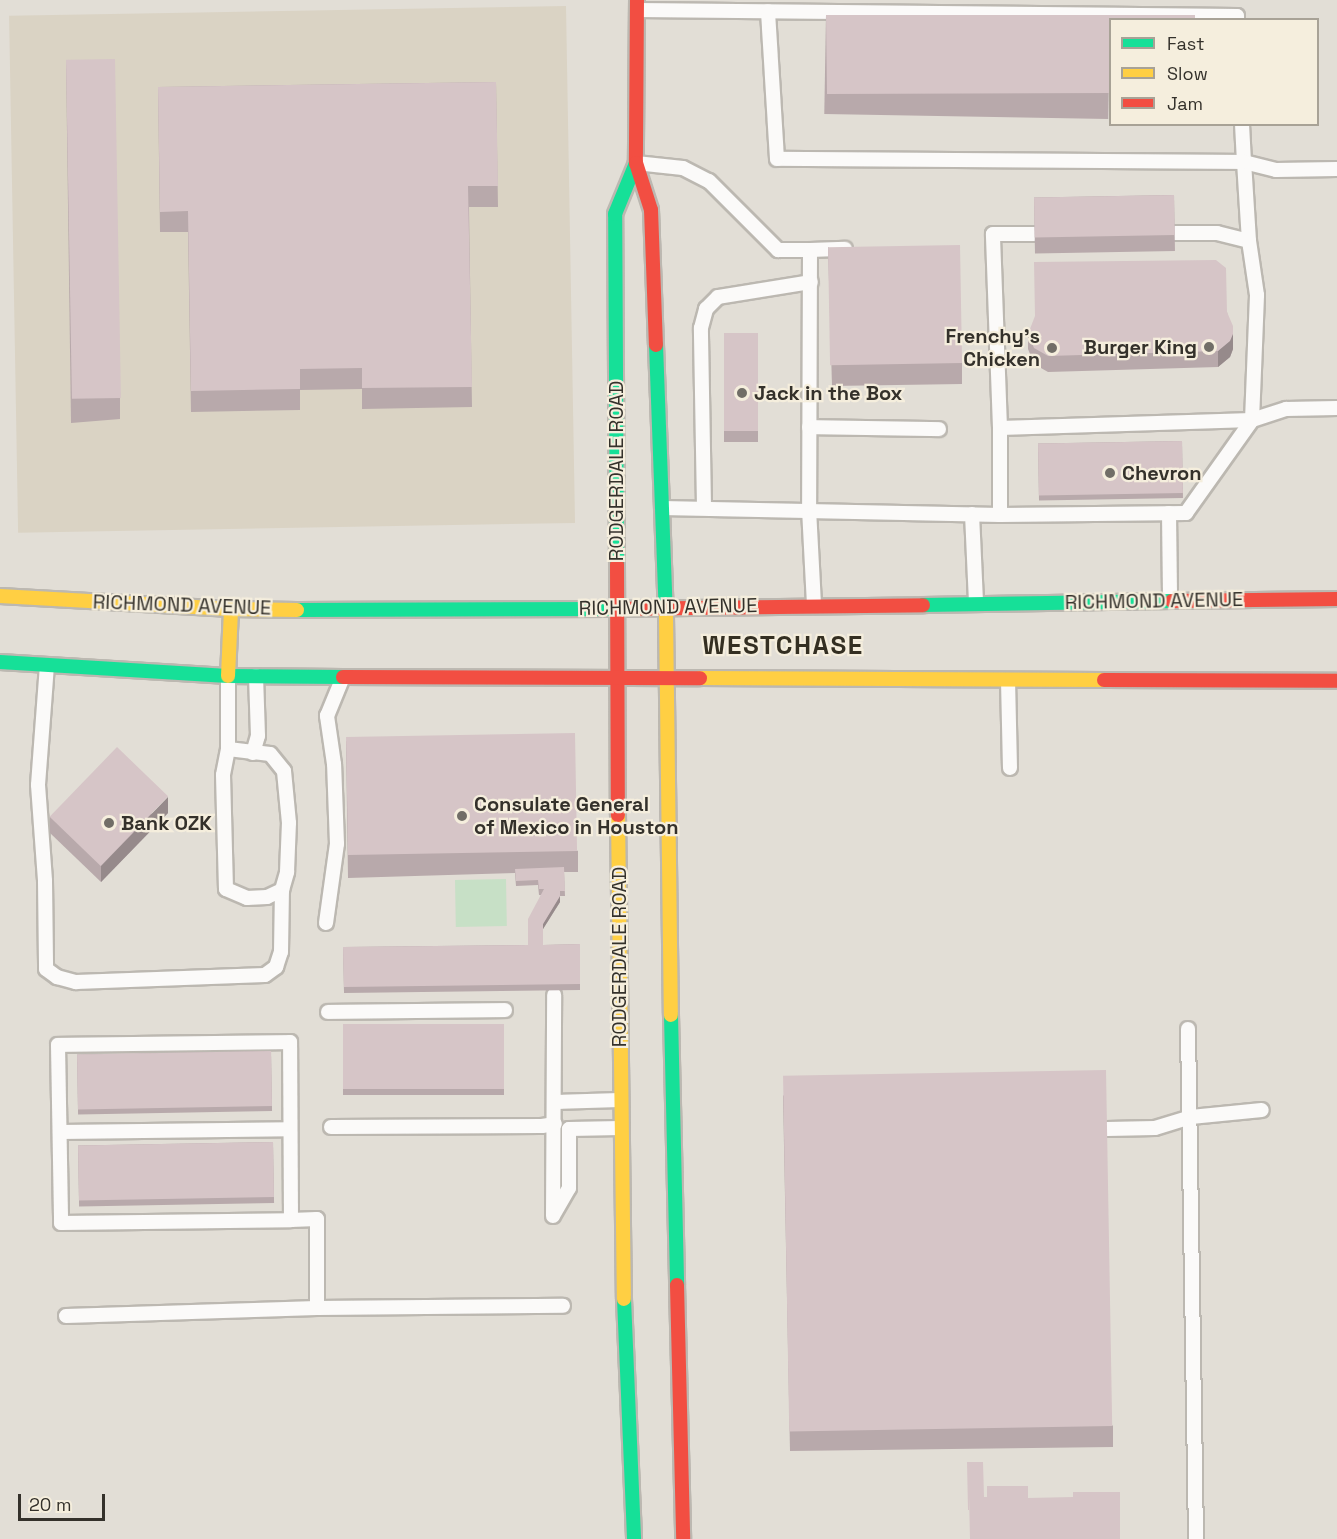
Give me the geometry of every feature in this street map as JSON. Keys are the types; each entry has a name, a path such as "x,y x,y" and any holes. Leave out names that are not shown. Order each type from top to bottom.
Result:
{"street":[{"name":"RODGERDALE ROAD","path":"637,5 636,163 651,210 666,607 669,1114 683,1539"},
{"name":"RODGERDALE ROAD","path":"634,1539 624,1295 621,1128 625,1102 617,607 615,214 636,163"},
{"name":"RICHMOND AVENUE","path":"0,596 231,609 526,610 1337,599"},
{"path":"228,676 231,609"},
{"path":"0,662 228,676 1337,681"}],"lane":[{"path":"637,5 768,11 1237,16 1237,18"},
{"path":"768,11 777,159 1244,162 1276,170 1337,169"},
{"path":"661,508 809,509 972,514 1186,513 1252,420 1257,295 1249,241 1242,126"},
{"path":"636,163 683,168 709,181 778,250 855,249"},
{"path":"1175,233 1217,233 1249,241"},
{"path":"1000,514 1000,428 993,234 1034,234"},
{"path":"810,250 809,509 814,605"},
{"path":"704,507 701,328 706,309 718,297 811,282"},
{"path":"1000,428 1252,420 1286,409 1337,408"},
{"path":"809,427 939,429"},
{"path":"1169,513 1170,600"},
{"path":"972,514 976,603"},
{"path":"46,665 38,785 45,881 46,969 57,977 76,982 265,975 276,967 281,952 282,890 287,872 289,824 284,771 270,754 228,749"},
{"path":"228,676 228,749 223,775 226,889 234,894 258,898 267,897 282,890"},
{"path":"253,753 258,736 256,676"},
{"path":"326,922 337,844 334,764 327,716 343,676"},
{"path":"1008,680 1010,768"},
{"path":"554,995 553,1216 569,1188 569,1129 621,1128"},
{"path":"328,1012 505,1010"},
{"path":"1188,1029 1196,1539"},
{"path":"291,1220 290,1042 58,1045 61,1223 291,1220 317,1219 317,1308"},
{"path":"555,1102 625,1102"},
{"path":"1107,1130 1155,1128 1191,1117 1262,1110"},
{"path":"331,1127 542,1126 555,1124"},
{"path":"60,1132 290,1130"},
{"path":"66,1316 317,1308 563,1306"}],"shaded area":[{"path":"566,6 575,523 18,533 9,16"}],"green space":[{"path":"506,879 507,926 456,927 455,880"}],"building":[{"path":"826,15 1195,15 1195,18 1109,18 1109,93 827,94"},
{"path":"115,59 121,398 72,399 66,60"},
{"path":"496,82 498,186 468,186 472,387 362,388 362,368 300,369 300,389 191,391 188,211 160,212 158,87"},
{"path":"1174,195 1175,235 1035,237 1034,197"},
{"path":"960,245 962,363 830,365 828,247"},
{"path":"1216,260 1226,268 1227,312 1233,326 1230,341 1218,351 1048,356 1034,348 1028,334 1035,316 1034,262"},
{"name":"Jack in the Box","path":"724,333 758,333 758,431 724,431"},
{"name":"Chevron","path":"1182,441 1183,493 1039,496 1038,444"},
{"name":"Consulate General of Mexico in Houston","path":"575,733 577,851 348,855 346,737"},
{"name":"Bank OZK","path":"117,747 168,796 101,866 50,817"},
{"path":"564,867 565,891 560,891 560,896 543,924 543,945 580,944 580,984 344,987 343,947 528,945 528,919 544,889 539,889 538,880 516,881 515,869"},
{"path":"343,1024 504,1024 504,1089 343,1089"},
{"path":"271,1051 272,1106 78,1109 77,1054"},
{"path":"1106,1070 1112,1426 789,1432 783,1076"},
{"path":"273,1142 274,1197 79,1200 78,1145"},
{"path":"967,1462 983,1462 984,1497 969,1497 969,1510 968,1510"},
{"path":"987,1486 1028,1486 1028,1498 1073,1497 1073,1492 1120,1492 1120,1539 970,1539 969,1497 987,1497"}],"traffic: fast":[{"path":"617,564 615,214 636,163"},
{"path":"656,345 666,616"},
{"path":"923,605 1172,601"},
{"path":"297,610 613,609"},
{"path":"0,662 228,676 343,677"},
{"path":"671,1015 677,1285"},
{"path":"624,1299 634,1539"}],"traffic: slow":[{"path":"0,596 231,609 297,610"},
{"path":"228,676 231,609"},
{"path":"666,616 671,1015"},
{"path":"700,678 1104,680"},
{"path":"618,815 624,1299"}],"traffic: jam":[{"path":"637,0 636,163 651,210 656,345"},
{"path":"617,564 618,815"},
{"path":"1172,601 1337,599"},
{"path":"613,609 923,605"},
{"path":"343,677 700,678"},
{"path":"1104,680 1337,681"},
{"path":"677,1285 683,1539"}],"place":[{"name":"Burger King","path":"1209,347"},
{"name":"Frenchy's Chicken","path":"1052,348"},
{"name":"Jack in the Box","path":"742,393"},
{"name":"Chevron","path":"1110,473"},
{"name":"Consulate General of Mexico in Houston","path":"462,816"},
{"name":"Bank OZK","path":"109,823"}],"district":[{"name":"WESTCHASE","path":"783,646"}]}
